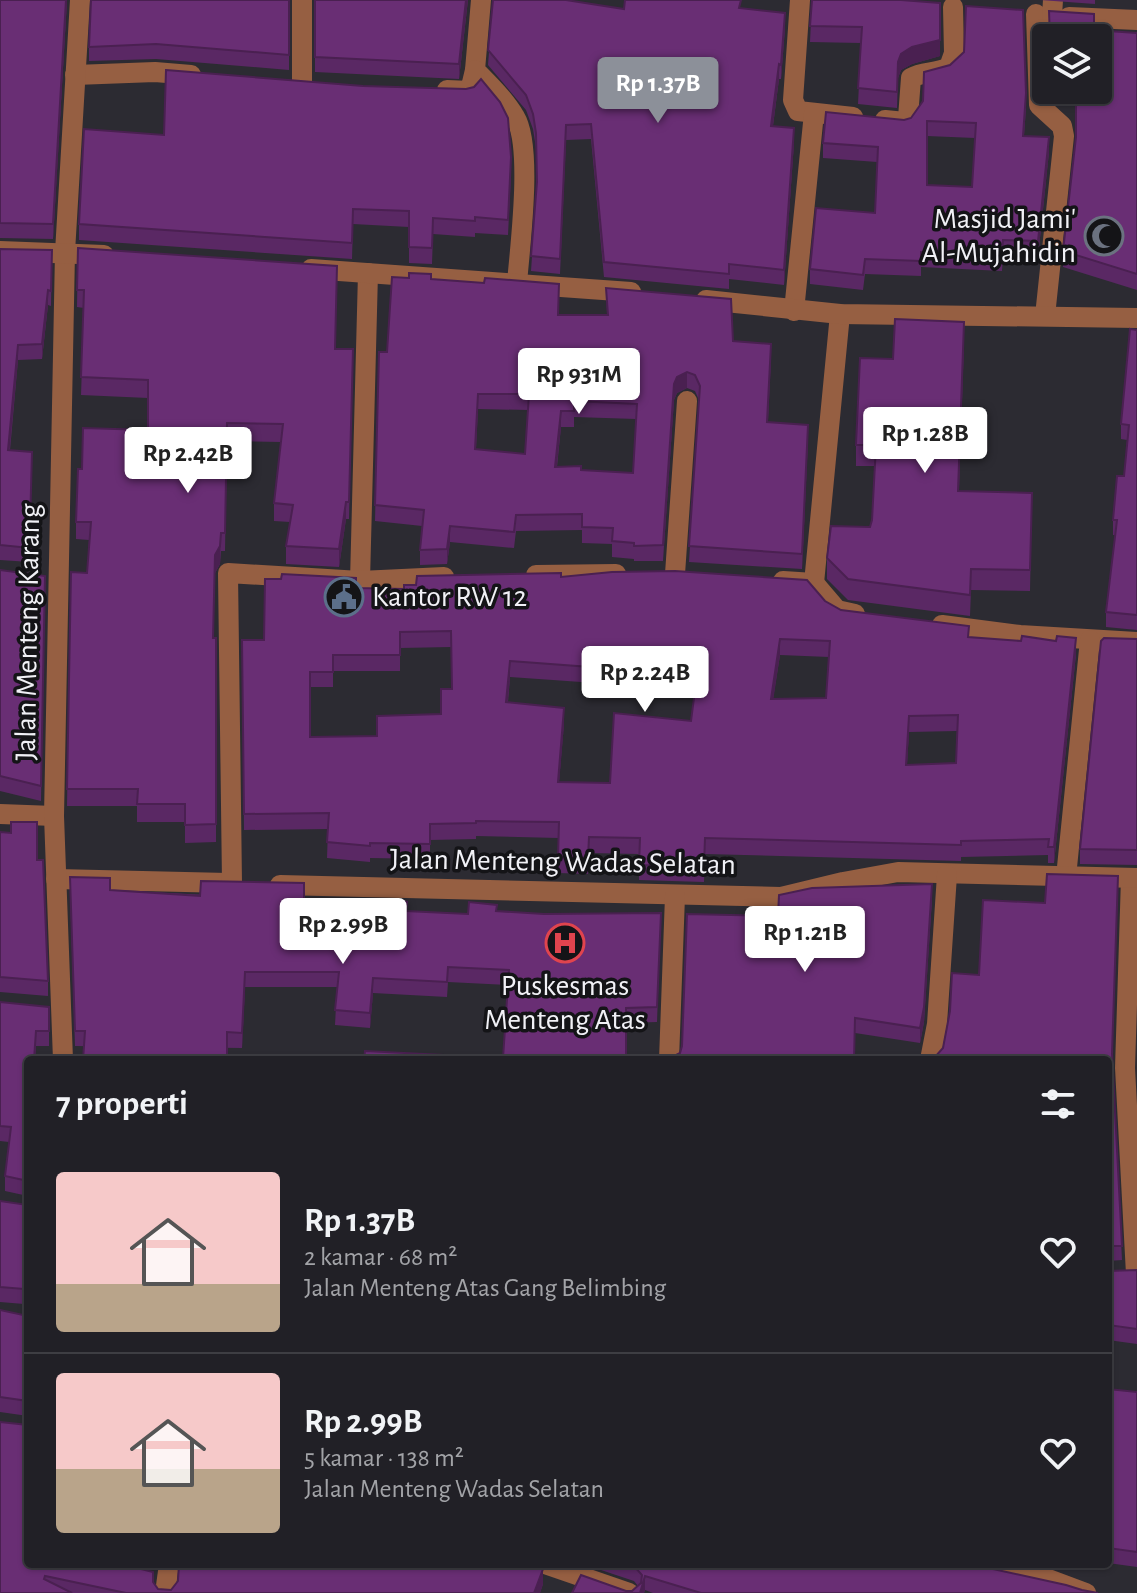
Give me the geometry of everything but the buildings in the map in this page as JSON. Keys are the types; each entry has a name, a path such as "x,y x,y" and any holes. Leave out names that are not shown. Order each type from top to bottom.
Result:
{"street":[{"name":"Jalan Menteng Karang","path":"63,1056 54,816 52,579 65,252 80,0"},
{"path":"302,0 302,84"},
{"path":"431,90 470,91 475,70 481,0"},
{"path":"800,0 793,100 798,111 905,122 910,115 911,78 918,74 941,72 953,60 953,7"},
{"path":"1045,316 1064,136 1062,126 1039,105 1041,11 1137,20"},
{"path":"475,70 517,119 524,154 517,283"},
{"path":"75,75 155,72 214,77"},
{"path":"794,311 814,113"},
{"path":"0,251 125,256"},
{"path":"292,268 655,294"},
{"path":"360,581 368,273"},
{"path":"686,297 840,314 1137,318"},
{"path":"814,583 840,314"},
{"path":"515,575 666,574 687,401"},
{"path":"248,884 228,573 360,581 468,576"},
{"path":"768,580 814,583 837,610 873,616"},
{"path":"917,622 1020,635 1137,642"},
{"path":"1066,877 1090,640"},
{"path":"0,814 54,816"},
{"name":"Jalan Menteng Wadas Selatan","path":"56,879 781,897 898,872 1134,878"},
{"path":"931,1056 937,1024 947,875"},
{"path":"1132,1274 1134,878"},
{"path":"669,1056 675,896"},
{"path":"38,1009 61,1010"},
{"path":"165,1593 168,1568"},
{"path":"555,1568 629,1593"},
{"path":"1019,1568 1086,1593"}],"place":[{"name":"Masjid Jami' Al-Mujahidin","path":"1104,236"},
{"name":"Kantor RW 12","path":"344,597"},
{"name":"Puskesmas Menteng Atas","path":"565,943"}]}
